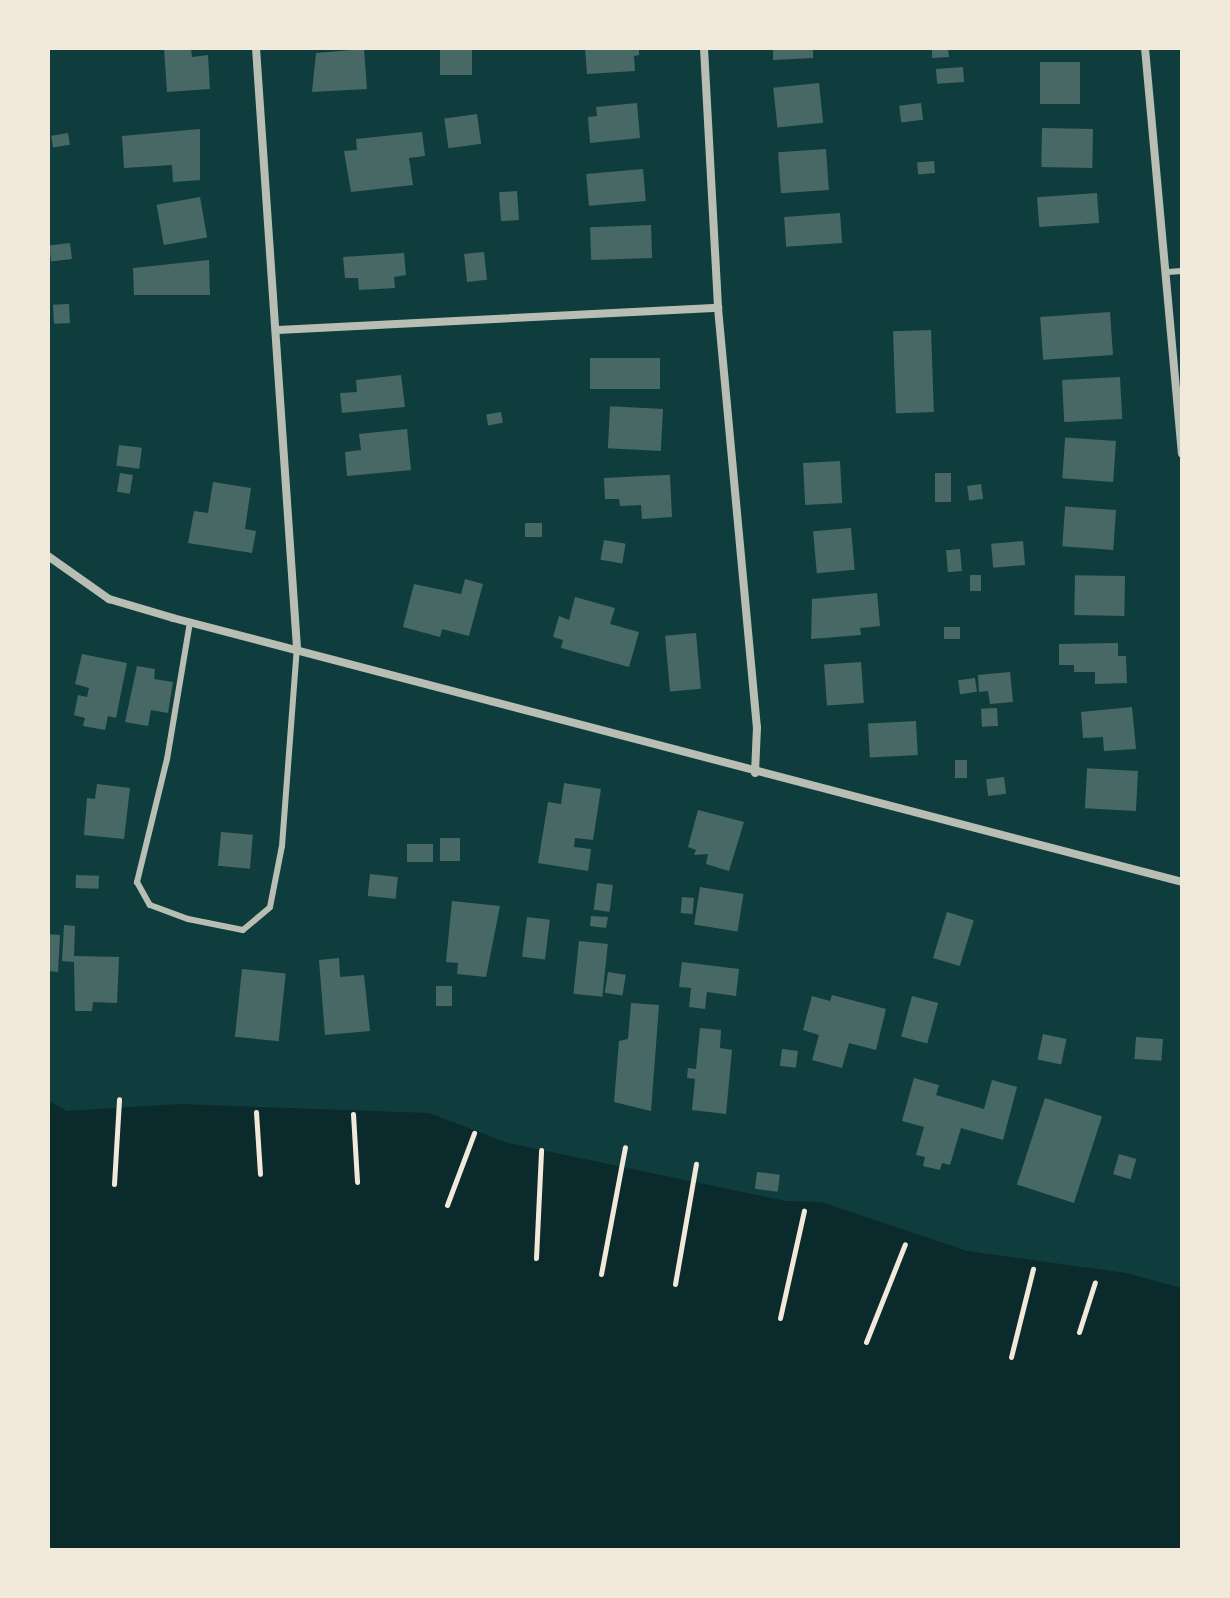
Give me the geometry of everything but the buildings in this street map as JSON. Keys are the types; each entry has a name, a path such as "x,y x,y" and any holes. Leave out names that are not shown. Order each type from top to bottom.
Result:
{"street":[{"path":"256,48 278,330 297,648"},
{"path":"704,48 718,308 757,727 755,773"},
{"path":"1145,48 1154,192 1168,272 1182,453"},
{"path":"278,330 718,308"},
{"path":"48,556 109,599 755,773 1182,882"}],"lane":[{"path":"1168,272 1182,271"},
{"path":"190,622 167,759 137,882 150,905 188,919 243,930 270,907 282,846 297,648"}],"path":[{"path":"114,1184 119,1099"},
{"path":"256,1112 260,1174"},
{"path":"353,1114 357,1182"},
{"path":"447,1205 474,1133"},
{"path":"601,1274 625,1147"},
{"path":"536,1258 541,1150"},
{"path":"675,1284 696,1164"},
{"path":"780,1318 804,1211"},
{"path":"866,1342 905,1244"},
{"path":"1011,1357 1033,1269"},
{"path":"1079,1332 1095,1282"}],"water":[{"path":"48,1101 67,1111 179,1104 429,1113 508,1143 786,1201 821,1202 967,1251 1126,1273 1182,1288 1182,1550 48,1550"}]}
